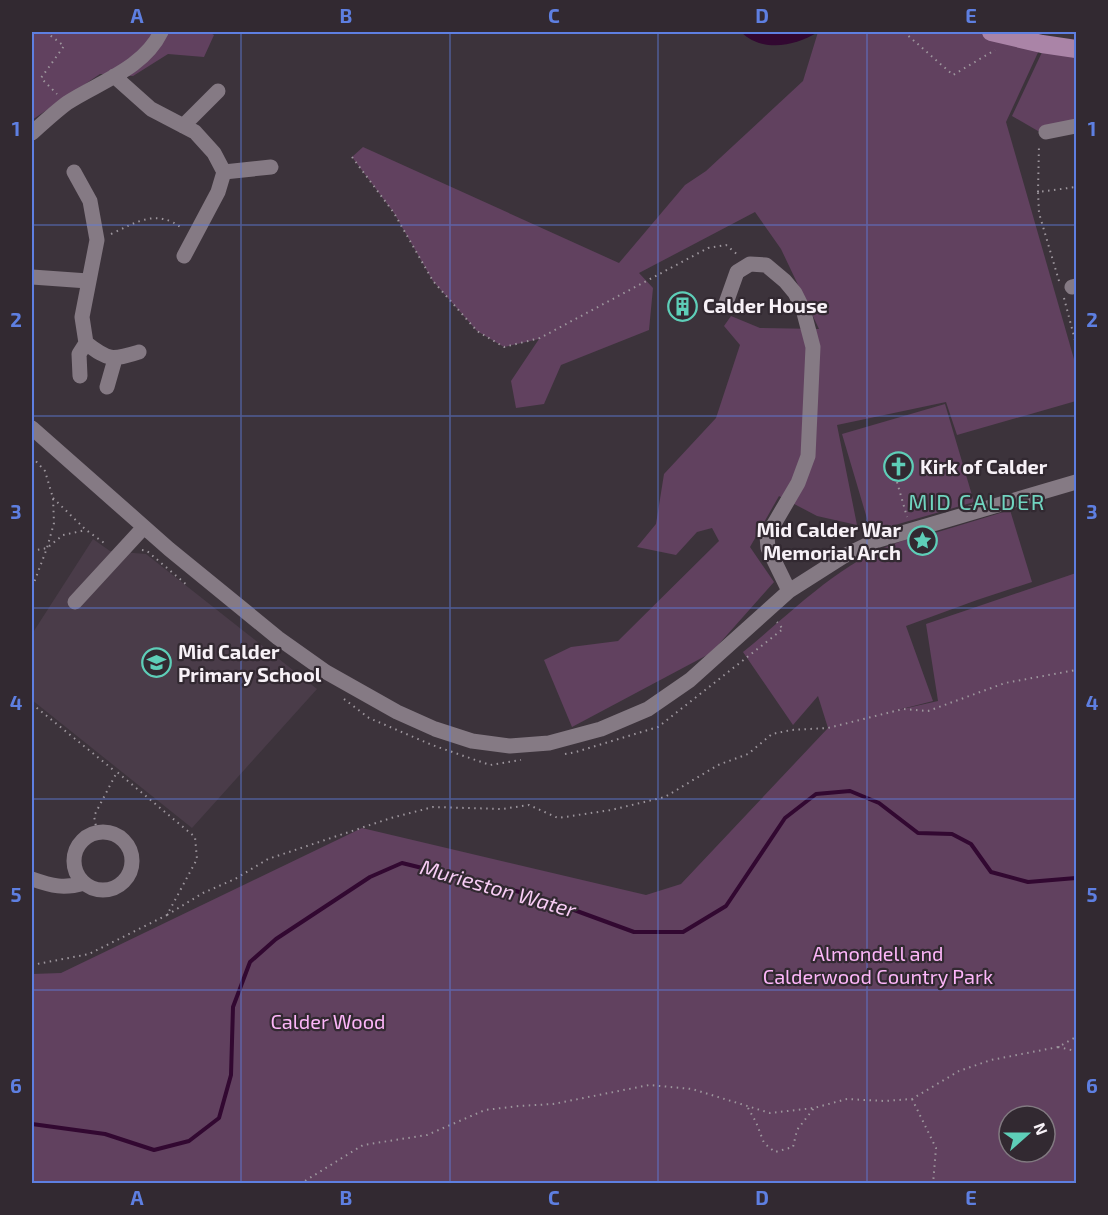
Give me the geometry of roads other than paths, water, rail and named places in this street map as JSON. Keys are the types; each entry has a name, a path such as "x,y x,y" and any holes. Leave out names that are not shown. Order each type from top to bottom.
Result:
{"main road":[{"path":"991,32 1077,49"}],"street":[{"path":"32,133 66,104 123,72 154,45 161,32"},
{"path":"114,76 151,109 195,132 214,153 224,172 218,192 190,233 184,256"},
{"path":"183,126 218,91"},
{"path":"1046,132 1077,126"},
{"path":"224,172 271,167"},
{"path":"74,172 90,201 97,240 82,317 86,343 79,354 80,376"},
{"path":"726,303 737,272 750,264 766,265 795,293 803,309 813,347 808,456 798,483 766,536 768,548 789,591"},
{"path":"32,277 88,282"},
{"path":"86,343 100,354 115,359 139,352"},
{"path":"107,387 115,359"},
{"path":"32,428 144,527 278,638 326,672 397,712 435,729 472,741 510,746 549,743 601,729 648,709 690,680 789,591 844,555 875,541 924,525 1077,482"},
{"path":"75,602 144,527"},
{"path":"32,879 49,885 69,888 84,883 103,890 113,888 128,876 131,867 128,846 121,838 111,833 97,832 83,839 74,857 75,871 84,883"}],"waterway":[{"name":"Murieston Water","path":"32,1124 105,1134 154,1150 189,1141 219,1118 231,1075 233,1007 250,962 276,939 370,877 402,863 536,896 634,932 683,932 726,906 785,818 816,794 850,791 879,803 918,833 952,834 971,844 991,872 1028,882 1076,878"}],"place":[{"name":"Calder House","path":"682,306"},
{"name":"Kirk of Calder","path":"899,467"},
{"name":"Mid Calder War Memorial Arch","path":"922,541"},
{"name":"Mid Calder Primary School","path":"157,663"}],"district":[{"name":"MID CALDER","path":"977,502"}],"park label":[{"name":"Almondell and Calderwood Country Park","path":"878,966"},
{"name":"Calder Wood","path":"328,1022"}]}
